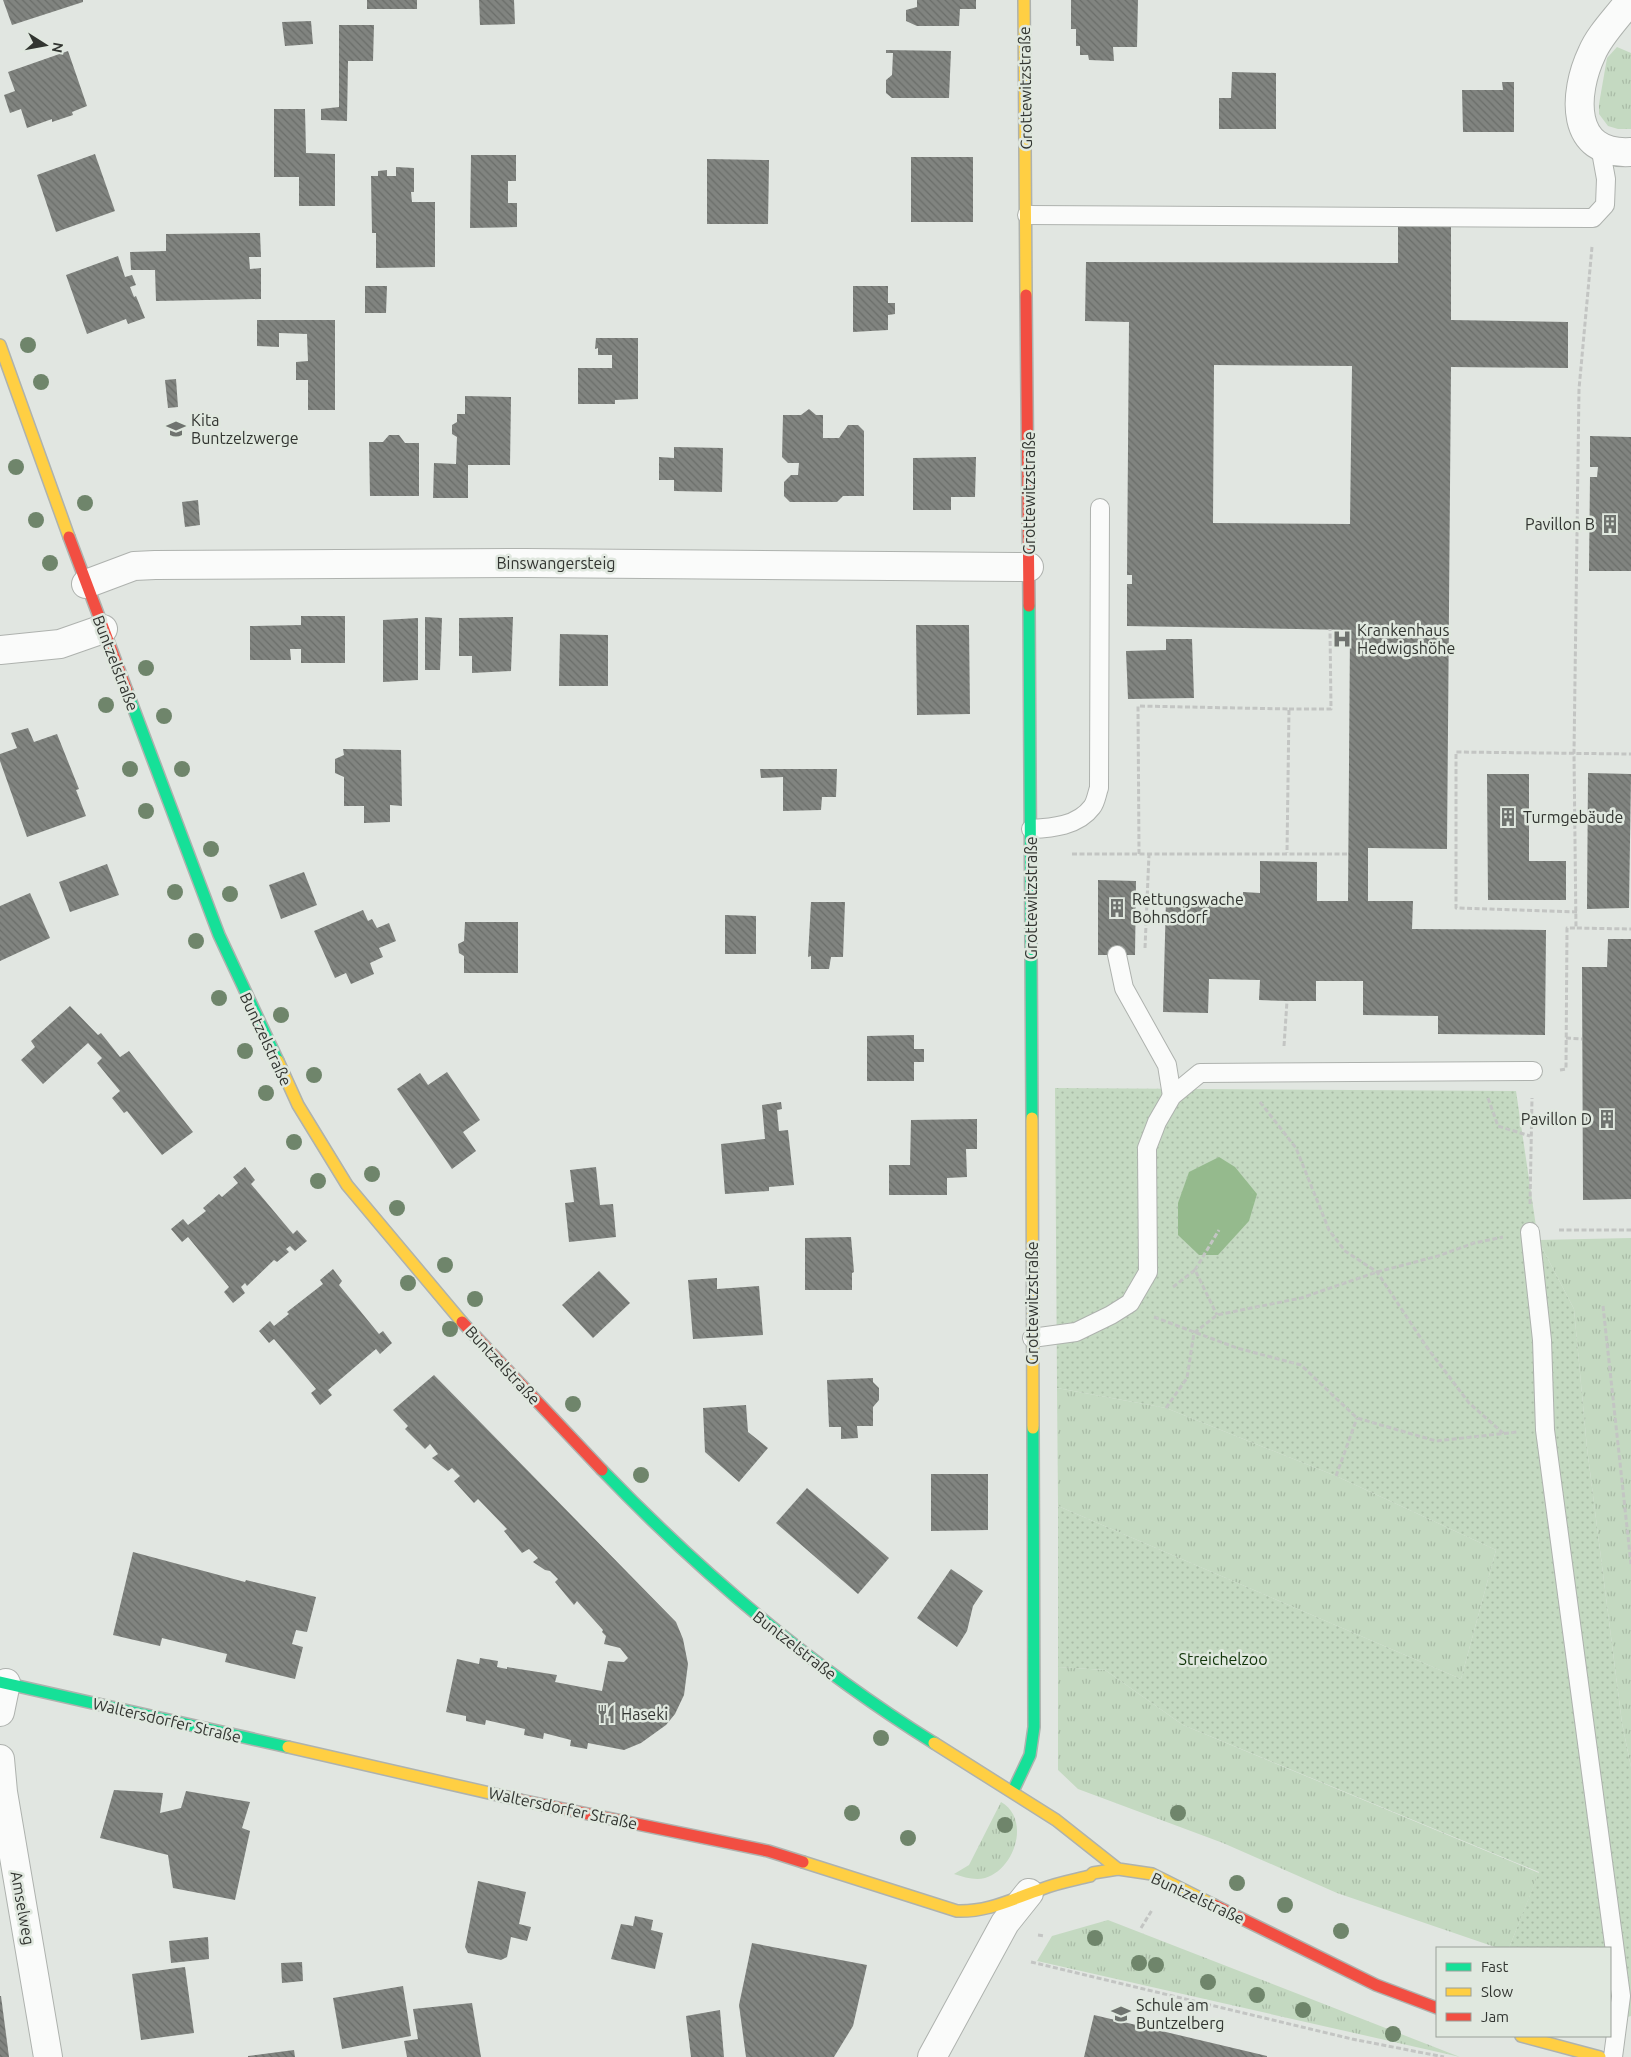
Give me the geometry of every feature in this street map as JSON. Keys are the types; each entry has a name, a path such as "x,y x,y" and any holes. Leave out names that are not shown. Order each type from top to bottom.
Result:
{"street":[{"name":"Grottewitzstraße","path":"1013,1792 1028,1763 1033,1738 1031,829 1024,0"},
{"path":"1630,0 1592,51 1583,78 1578,106 1581,121 1588,135 1600,146 1614,151 1631,152"},
{"name":"Buntzelstraße","path":"0,345 86,584 216,927 242,987 298,1105 347,1185 416,1269 478,1340 656,1526 757,1616 879,1709 1056,1820 1118,1869 1152,1874 1376,1985 1436,2008"},
{"name":"Binswangersteig","path":"86,584 134,566 155,565 526,563 1029,568"},
{"path":"0,650 60,644 103,629"},
{"path":"0,1712 3,1683"},
{"name":"Waltersdorfer Straße","path":"3,1683 571,1810 768,1851 957,1911 973,1913 989,1911 1053,1884 1090,1876 1093,1873 1118,1869"},
{"name":"Amselweg","path":"0,1759 3,1792 48,2057"},
{"path":"932,2057 1006,1923 1029,1893"},
{"path":"1525,2037 1600,2057"}],"lane":[{"path":"1027,215 1593,218 1605,205 1606,179 1600,146"},
{"path":"1031,829 1051,828 1073,823 1092,807 1099,788 1100,508"},
{"path":"1117,955 1124,988 1167,1065 1172,1096"},
{"path":"1032,1338 1076,1332 1111,1315 1130,1303 1148,1272 1147,1148 1157,1122 1172,1096 1200,1073 1533,1071"},
{"path":"1530,1232 1542,1340 1545,1430 1621,1996 1613,2057"}],"path":[{"path":"1576,928 1574,753 1579,389 1592,251 1593,218"},
{"path":"1139,854 1138,706 1331,709 1330,629"},
{"path":"1287,853 1289,709"},
{"path":"1577,912 1456,908 1456,752 1631,754"},
{"path":"1031,854 1348,854"},
{"path":"1124,988 1142,971 1147,936 1149,854"},
{"path":"1530,1232 1530,1136 1533,1071 1566,1069 1567,928 1631,929"},
{"path":"1141,936 1147,936"},
{"path":"1284,1035 1287,1001"},
{"path":"1566,1038 1582,1039"},
{"path":"1478,1072 1498,1126 1530,1136"},
{"path":"1231,1073 1268,1110 1296,1148 1329,1230 1345,1251 1377,1272 1426,1346 1469,1403 1503,1433"},
{"path":"1172,1288 1196,1270 1218,1230"},
{"path":"1166,1408 1187,1378 1194,1333 1217,1314 1301,1298 1377,1272 1438,1256 1474,1243 1530,1232 1631,1230"},
{"path":"1196,1270 1217,1314"},
{"path":"1130,1303 1141,1311 1194,1333 1237,1348 1301,1365 1356,1418 1436,1442 1503,1433 1545,1430"},
{"path":"1602,1306 1631,1564"},
{"path":"1336,1476 1356,1418"},
{"path":"1031,1962 1352,2039 1444,2057"}],"green space":[{"path":"1617,47 1631,53 1631,129 1618,129 1608,126 1599,114 1607,58"},
{"name":"Streichelzoo","path":"1055,1088 1516,1091 1538,1240 1574,1309 1587,1448 1622,1723 1631,1767 1631,2016 1613,2021 1611,2020 1611,1947 1509,1947 1539,1872 1183,1725 1105,1670 1058,1667 1058,1506 1461,1679 1496,1550 1336,1476 1166,1408 1057,1388"},
{"path":"1631,1238 1631,1767 1622,1723 1587,1448 1574,1309 1538,1240"},
{"path":"1057,1388 1166,1408 1336,1476 1496,1550 1461,1679 1058,1506"},
{"path":"1058,1667 1105,1670 1183,1725 1539,1873 1509,1947 1495,1947 1337,1893 1223,1843 1078,1789 1058,1770"},
{"path":"1001,1802 1010,1810 1015,1820 1017,1831 1016,1843 1004,1865 996,1873 981,1879 954,1874 969,1865"},
{"path":"1108,1920 1460,2057 1037,1961 1052,1936"}],"shaded area":[{"path":"1219,1157 1235,1167 1257,1194 1249,1221 1218,1255 1199,1255 1178,1235 1178,1203 1189,1172"}],"building":[{"path":"3,0 83,0 83,2 12,25"},
{"path":"367,0 417,0 417,9 367,9"},
{"path":"479,0 514,0 515,24 480,25"},
{"path":"917,0 976,0 976,9 960,9 959,26 917,26 906,21 906,10 917,7"},
{"path":"1071,0 1138,0 1137,47 1113,47 1114,61 1089,60 1088,55 1080,55 1080,46 1076,46 1076,29 1071,29"},
{"path":"311,21 313,44 285,46 282,22"},
{"path":"339,25 374,25 373,61 348,61 347,121 321,120 321,109 339,107"},
{"path":"886,50 951,51 949,98 892,98 886,93 886,80 892,75 893,53 886,53"},
{"path":"68,51 87,106 72,112 73,115 52,122 52,119 27,128 21,109 10,113 4,95 15,91 8,72"},
{"path":"1232,72 1276,73 1276,129 1219,129 1219,98 1231,98"},
{"path":"1502,82 1514,82 1514,132 1463,132 1462,90 1503,90"},
{"path":"274,109 305,109 306,153 335,154 335,206 299,206 299,177 274,177"},
{"path":"95,154 115,211 56,232 37,175"},
{"path":"471,155 516,155 516,181 508,181 508,203 517,203 517,227 470,228"},
{"path":"911,157 973,157 973,222 911,222"},
{"path":"707,159 769,160 768,224 707,224"},
{"path":"396,167 414,168 414,192 411,192 412,202 435,202 435,267 376,268 376,233 372,233 371,176 378,176 378,171 387,170 387,176 396,176"},
{"path":"1398,226 1451,227 1451,320 1568,322 1568,368 1451,367 1447,849 1368,848 1368,901 1413,901 1412,929 1546,930 1545,1035 1438,1034 1438,1016 1363,1015 1363,981 1316,981 1316,1001 1287,1001 1259,1000 1260,980 1209,979 1208,1013 1163,1012 1166,900 1243,901 1243,892 1260,893 1260,861 1317,862 1317,901 1348,901 1350,630 1127,626 1127,584 1132,584 1132,575 1127,575 1129,322 1085,321 1086,262 1398,263","holes":["1214,365 1352,366 1350,524 1213,523"]},
{"path":"260,233 261,257 249,257 250,269 261,268 261,299 156,301 155,270 131,270 130,252 166,251 166,234"},
{"path":"118,256 125,277 132,275 136,285 130,287 145,318 128,324 126,319 87,334 66,275"},
{"path":"365,286 387,286 386,313 365,313"},
{"path":"853,286 888,286 888,303 895,303 895,314 888,315 888,330 853,332"},
{"path":"257,320 335,320 335,410 308,410 308,380 296,380 296,362 308,361 307,334 279,333 279,347 257,346"},
{"path":"596,338 638,338 638,399 615,400 615,404 578,404 578,368 612,368 612,355 598,355 598,348 595,349"},
{"path":"176,379 178,407 168,408 165,380"},
{"path":"465,396 511,397 510,465 468,465 468,498 433,498 434,463 456,464 457,437 452,434 452,425 457,422 457,414 465,414"},
{"path":"809,409 816,415 823,415 823,438 839,438 848,425 858,425 864,431 864,496 843,496 837,502 790,502 784,496 784,482 791,475 798,475 799,463 788,463 782,457 783,415 801,415"},
{"path":"389,435 399,435 405,443 419,443 419,496 370,496 369,442 383,442"},
{"name":"Pavillon B","path":"1590,436 1631,437 1631,571 1589,571 1590,477 1597,477 1598,467 1590,467"},
{"path":"674,447 723,448 722,492 674,491 674,480 659,480 659,457 674,458"},
{"path":"976,457 975,497 951,497 951,510 913,510 913,458"},
{"path":"198,500 200,525 185,527 182,502"},
{"path":"301,616 345,616 345,663 301,663 301,649 290,649 291,660 250,660 250,626 301,625"},
{"path":"425,617 442,618 440,670 425,670"},
{"path":"513,617 511,671 472,673 472,656 459,656 459,618"},
{"path":"418,618 418,680 383,682 383,620"},
{"path":"916,625 969,625 970,714 917,715"},
{"path":"560,634 608,635 608,686 559,686"},
{"path":"1166,639 1192,639 1194,698 1128,699 1126,651 1166,650"},
{"path":"28,728 34,742 57,734 79,789 76,790 86,816 27,837 0,761 0,754 17,748 11,733"},
{"path":"343,749 401,750 402,806 390,805 390,822 364,823 364,806 344,806 344,777 335,773 335,759 344,755"},
{"path":"760,769 837,769 836,797 822,797 821,810 783,811 783,777 761,778"},
{"path":"1588,773 1631,774 1629,908 1587,909"},
{"name":"Turmgebäude","path":"1487,774 1529,774 1529,861 1566,861 1566,900 1488,900"},
{"path":"107,864 119,895 70,912 59,882"},
{"path":"304,872 317,905 281,919 269,885"},
{"name":"Rettungswache Bohnsdorf","path":"1098,880 1136,881 1135,955 1098,955"},
{"path":"30,893 50,938 0,961 0,906"},
{"path":"811,902 845,902 843,957 831,957 829,969 811,969 811,956 808,957"},
{"path":"363,910 368,921 372,919 377,928 389,923 396,941 379,948 383,957 370,963 374,974 351,984 346,973 335,978 314,931"},
{"path":"725,915 756,916 756,954 725,954"},
{"path":"465,922 518,922 518,973 464,973 464,956 459,953 458,944 464,941"},
{"name":"Pavillon D","path":"1608,939 1631,939 1631,1199 1583,1200 1582,967 1607,967"},
{"path":"70,1006 98,1035 101,1033 120,1057 129,1051 193,1132 162,1155 127,1111 124,1113 112,1098 120,1091 97,1063 102,1058 88,1043 43,1084 21,1060 35,1047 31,1041"},
{"path":"914,1035 914,1049 924,1049 924,1062 914,1062 914,1081 867,1081 867,1036"},
{"path":"447,1072 480,1120 463,1132 476,1151 452,1169 397,1089 420,1073 428,1085"},
{"path":"781,1102 782,1109 777,1110 779,1131 788,1130 794,1185 769,1187 769,1191 725,1194 721,1144 765,1139 762,1105"},
{"path":"977,1119 977,1149 966,1149 967,1177 947,1178 947,1195 889,1195 889,1165 910,1165 911,1120"},
{"path":"245,1167 255,1180 251,1184 293,1234 297,1230 307,1241 295,1251 290,1246 286,1249 289,1252 277,1262 274,1260 247,1286 245,1283 241,1287 245,1293 233,1303 224,1292 229,1287 188,1237 182,1242 171,1229 183,1219 188,1225 206,1211 203,1208 219,1194 222,1197 238,1183 233,1177"},
{"path":"596,1167 600,1205 613,1204 616,1237 569,1242 565,1203 574,1202 570,1170"},
{"path":"851,1237 854,1272 852,1273 852,1290 805,1290 805,1238"},
{"path":"333,1269 342,1281 339,1285 379,1334 383,1331 392,1343 380,1354 376,1349 328,1390 332,1395 320,1405 311,1393 316,1389 274,1339 269,1343 259,1331 270,1321 274,1326 289,1314 287,1312 323,1284 320,1280"},
{"path":"599,1271 630,1303 593,1338 562,1305"},
{"path":"717,1278 717,1289 759,1286 763,1335 693,1339 688,1280"},
{"path":"434,1375 676,1622 683,1639 688,1664 684,1695 675,1714 666,1725 641,1743 624,1750 588,1743 587,1749 570,1746 571,1740 544,1733 543,1739 524,1735 525,1729 486,1720 485,1725 466,1721 466,1716 446,1712 457,1659 479,1664 480,1658 498,1661 497,1667 557,1675 555,1682 602,1691 608,1661 624,1662 628,1658 620,1648 604,1644 606,1636 602,1632 603,1630 577,1601 574,1605 555,1582 558,1579 550,1571 533,1562 538,1558 529,1549 522,1553 504,1531 507,1529 478,1499 474,1503 454,1481 460,1476 452,1468 448,1471 432,1458 438,1454 430,1444 425,1449 405,1429 408,1426 393,1410"},
{"path":"873,1378 873,1382 879,1388 879,1400 873,1407 873,1426 857,1426 858,1438 841,1439 841,1427 829,1427 827,1380"},
{"path":"746,1405 748,1432 768,1448 739,1482 705,1452 703,1408"},
{"path":"931,1474 988,1474 988,1530 931,1531"},
{"path":"807,1488 889,1558 858,1594 776,1523"},
{"path":"133,1552 245,1582 246,1580 316,1597 307,1632 296,1630 292,1644 303,1647 295,1679 225,1662 227,1654 162,1638 160,1646 113,1635"},
{"path":"951,1569 983,1591 973,1606 967,1631 957,1647 917,1618"},
{"path":"114,1790 163,1793 160,1813 181,1808 186,1791 250,1802 242,1828 250,1831 235,1900 173,1888 168,1855 100,1838"},
{"path":"478,1881 526,1892 519,1924 531,1927 527,1941 511,1937 507,1957 501,1960 468,1953 465,1947"},
{"path":"635,1916 653,1920 651,1930 663,1933 655,1969 611,1959 621,1924 633,1926"},
{"path":"208,1937 209,1959 171,1963 169,1941"},
{"path":"752,1943 867,1965 853,2026 834,2057 746,2057 739,2005"},
{"path":"302,1962 303,1981 282,1983 281,1963"},
{"path":"185,1967 194,2033 141,2040 132,1974"},
{"path":"403,1986 411,2036 342,2049 333,1998"},
{"path":"1,1996 9,2057 0,2057"},
{"path":"472,2003 481,2057 407,2057 404,2041 418,2039 413,2009"},
{"path":"720,2010 724,2057 691,2057 686,2016"},
{"path":"1094,2015 1267,2056 1267,2057 1084,2057"},
{"path":"294,2050 295,2057 248,2057 248,2056"}],"traffic: fast":[{"path":"1029,606 1032,1118"},
{"path":"127,691 219,935 278,1061"},
{"path":"1013,1791 1030,1755 1034,1727 1033,1428"},
{"path":"602,1470 679,1546 760,1617 845,1683 934,1743"},
{"path":"0,1682 288,1747"}],"traffic: slow":[{"path":"1024,0 1026,295"},
{"path":"0,345 69,537"},
{"path":"278,1061 298,1105 347,1185 462,1322"},
{"path":"1032,1118 1033,1428"},
{"path":"934,1743 1056,1820 1118,1869 1152,1874 1214,1905"},
{"path":"288,1747 520,1800"},
{"path":"803,1862 957,1911 990,1907 1054,1885 1090,1876 1093,1873 1118,1869"},
{"path":"1525,2037 1600,2057"}],"traffic: jam":[{"path":"1026,295 1029,606"},
{"path":"69,537 127,691"},
{"path":"462,1322 602,1470"},
{"path":"520,1800 768,1851 803,1862"},
{"path":"1214,1905 1376,1985 1436,2008"}],"place":[{"name":"Kita Buntzelzwerge","path":"176,429"},
{"name":"Pavillon B","path":"1610,524"},
{"name":"Krankenhaus Hedwigshöhe","path":"1342,639"},
{"name":"Turmgebäude","path":"1508,817"},
{"name":"Rettungswache Bohnsdorf","path":"1117,908"},
{"name":"Pavillon D","path":"1607,1119"},
{"name":"Haseki","path":"606,1714"},
{"name":"Schule am Buntzelberg","path":"1121,2014"}]}
